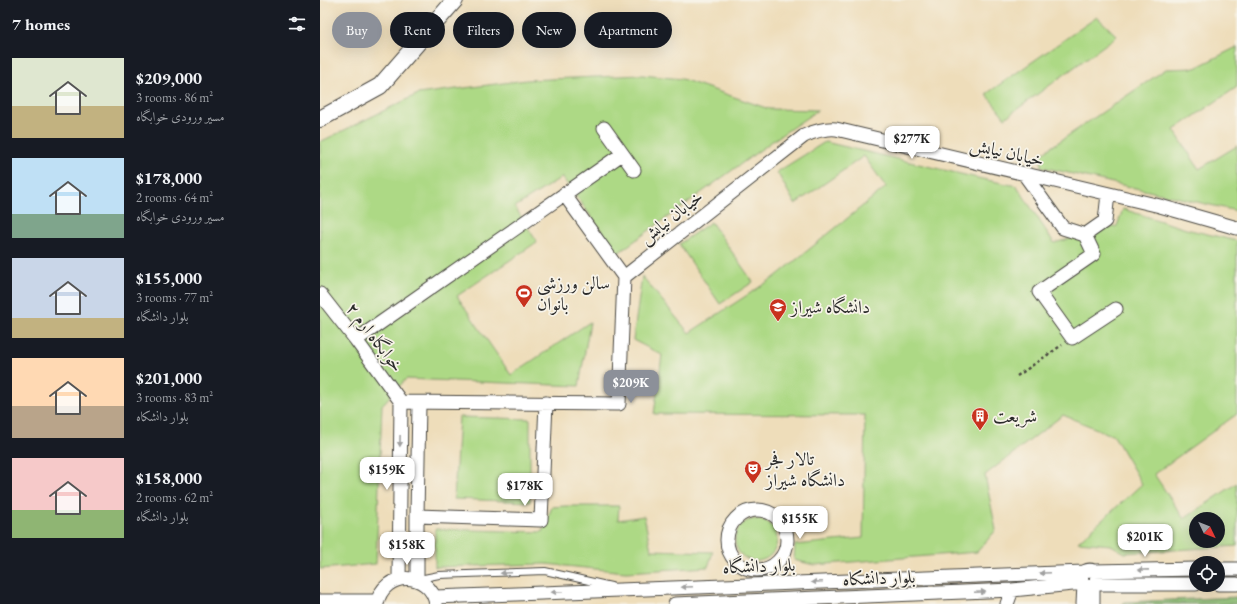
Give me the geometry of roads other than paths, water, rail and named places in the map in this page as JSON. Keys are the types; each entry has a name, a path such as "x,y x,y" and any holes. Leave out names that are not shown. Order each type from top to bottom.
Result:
{"street":[{"path":"320,119 380,86 455,0"},
{"path":"604,128 634,170"},
{"name":"خیابان نیایش","path":"624,277 804,136 825,128 836,129 1160,206 1237,228"},
{"path":"356,340 622,154"},
{"path":"1024,174 1062,228 1085,235 1094,254 1039,292 1072,338 1116,309"},
{"path":"399,579 401,402 419,404 619,404 624,277 564,194"},
{"path":"1085,235 1105,221 1108,194"},
{"name":"خوابگاه ارم ۲","path":"320,294 401,402"},
{"path":"417,516 541,520 546,403"},
{"path":"417,580 419,404"},
{"path":"757,509 768,511 777,517 784,525 787,535 787,545 783,555 776,564 767,569 756,571 738,565 732,558 726,540 728,530 736,518 747,511 757,509"},
{"path":"1225,569 1237,569"},
{"name":"بلوار دانشکاه","path":"675,604 958,598 1089,580 1189,570"},
{"path":"320,602 377,602 380,593 392,582 399,579 411,578 424,583 430,589 436,600"},
{"path":"1083,604 1089,580"},
{"path":"1089,580 1093,604"},
{"name":"بلوار دانشکاه","path":"1089,580 1189,584"},
{"name":"بلوار دانشگاه","path":"436,600 627,589 1089,580"},
{"path":"1225,584 1237,584"},
{"path":"1007,604 1012,590"}],"lane":[{"path":"417,580 439,575 545,571 627,589"}],"place":[{"name":"سالن ورزشی بانوان","path":"524,308"},
{"name":"دانشگاه شیراز","path":"778,322"},
{"name":"شریعت","path":"980,431"},
{"name":"تالار فجر دانشگاه شیراز","path":"753,484"}]}
